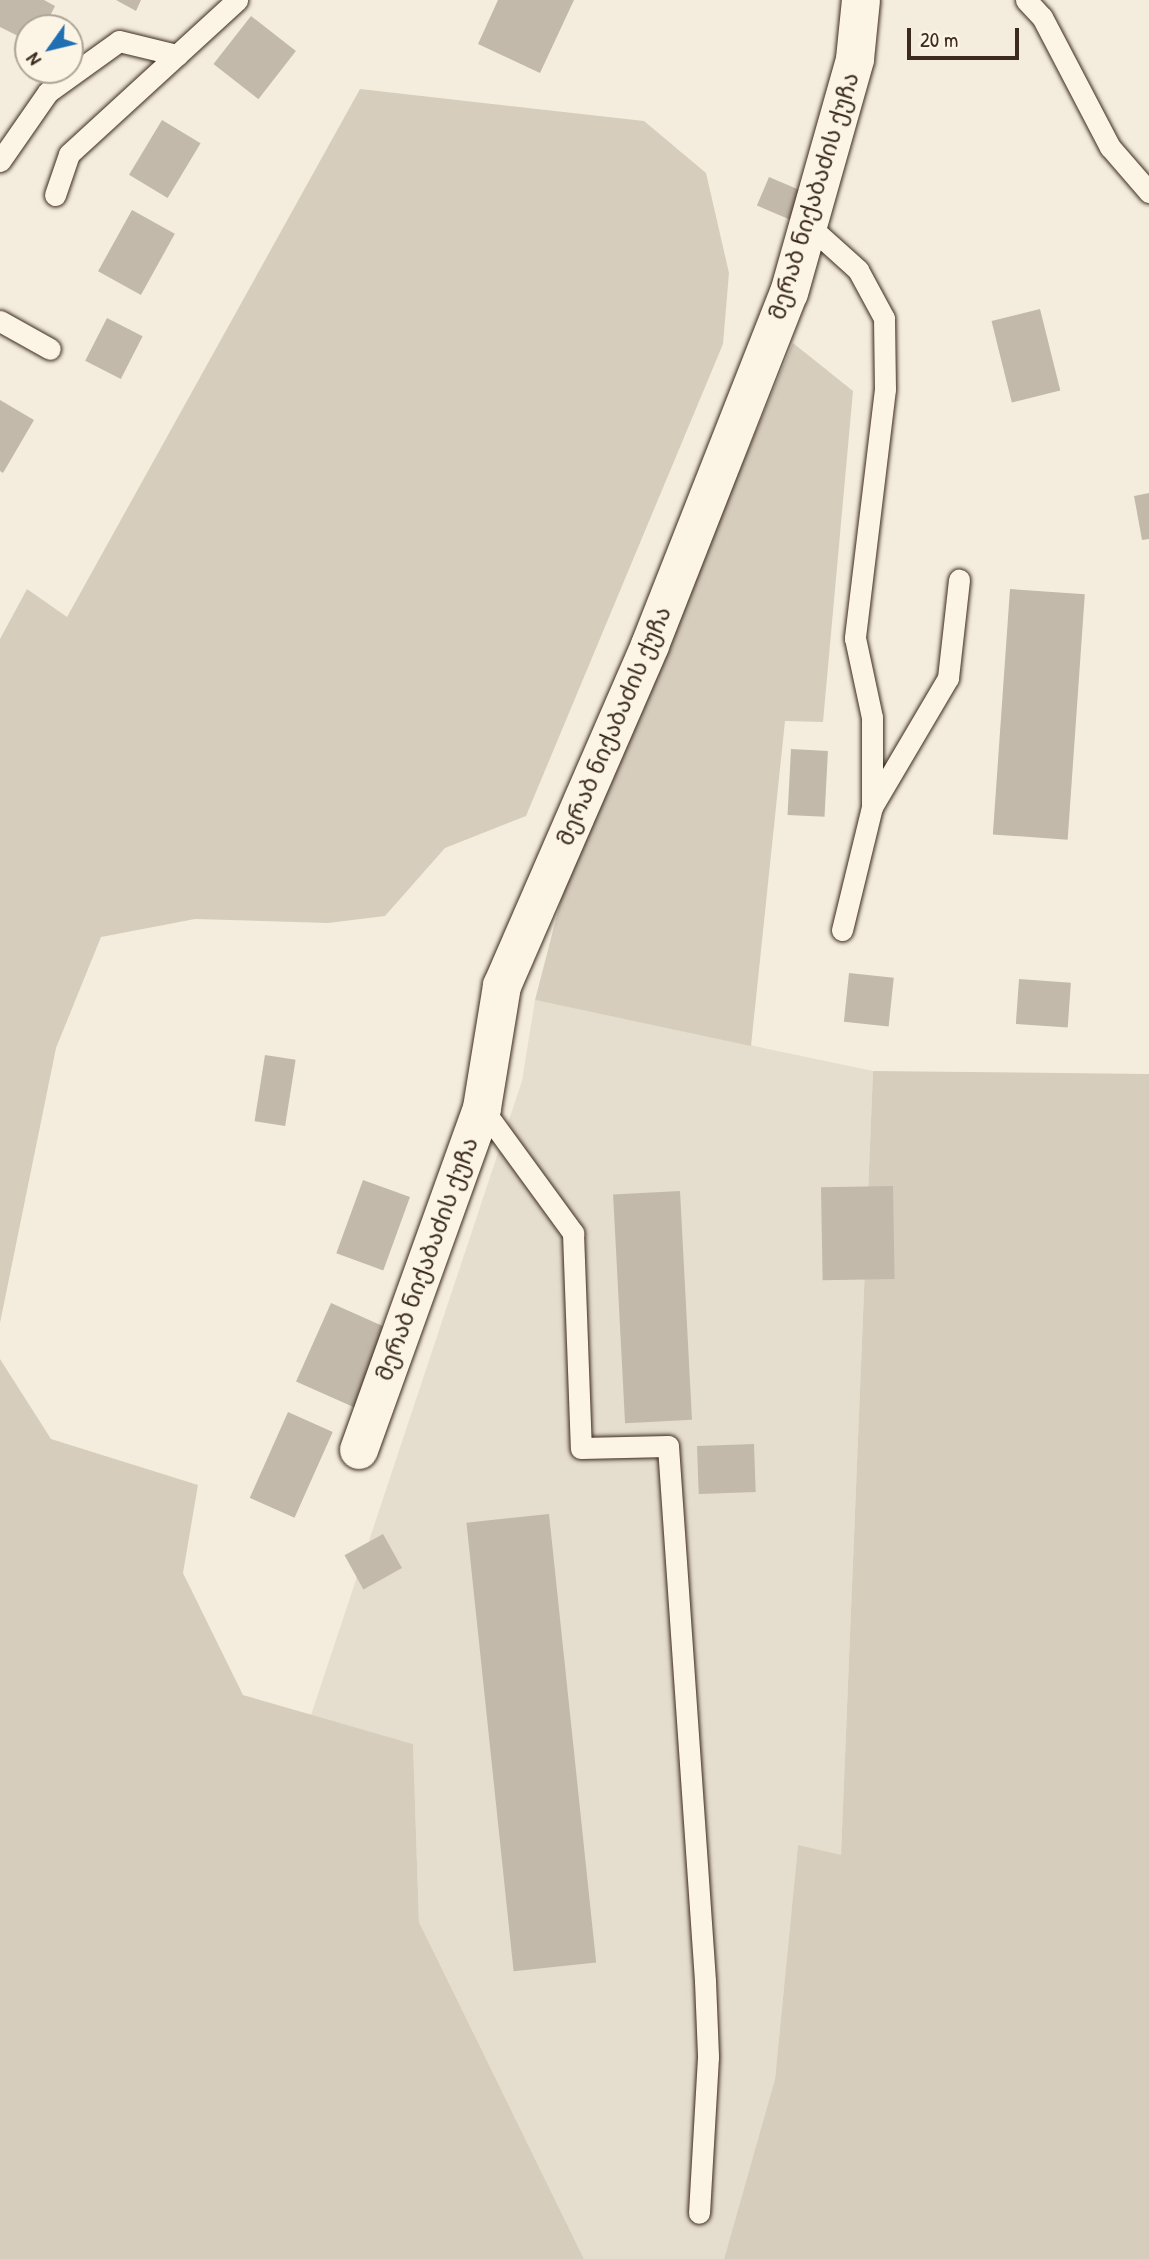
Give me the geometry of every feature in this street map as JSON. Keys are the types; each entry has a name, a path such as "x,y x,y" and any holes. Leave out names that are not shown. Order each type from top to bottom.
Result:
{"street":[{"name":"მერაბ ნიქაბაძის ქუჩა","path":"359,1450 482,1108 502,986 655,633 789,293 855,58 860,0"}],"lane":[{"path":"55,195 69,154 237,0"},
{"path":"1027,0 1042,17 1110,147 1149,192"},
{"path":"0,161 48,92 119,41 177,55"},
{"path":"807,224 858,270 884,318 885,389 855,638 872,717 872,807 842,930"},
{"path":"0,321 50,349"},
{"path":"872,807 948,678 959,580"},
{"path":"482,1108 573,1233 581,1448 668,1446 706,2019 699,2213"}],"shaded area":[{"path":"360,89 644,121 706,173 729,273 723,344 526,816 445,848 385,916 328,923 195,919 101,937 56,1048 0,1323 0,639 27,589 67,617"},
{"path":"793,343 853,391 823,722 785,721 751,1046 535,1000 564,888"},
{"path":"535,1000 873,1071 841,1856 798,1846 775,2079 724,2259 584,2259 419,1922 413,1744 311,1715 522,1081"},
{"path":"873,1071 1149,1074 1149,2259 724,2259 775,2079 798,1845 841,1855"},
{"path":"0,1359 51,1439 198,1485 183,1573 243,1695 413,1744 419,1922 584,2259 0,2259"}],"building":[{"path":"0,0 44,0 55,6 51,14 14,14 14,34 0,27"},
{"path":"116,0 141,0 136,11"},
{"path":"498,0 574,0 540,73 478,44"},
{"path":"251,16 296,51 258,99 213,64"},
{"path":"162,120 201,143 168,198 129,175"},
{"path":"769,177 810,194 797,223 757,206"},
{"path":"132,210 175,234 141,295 98,271"},
{"path":"1040,309 1060,391 1012,403 991,321"},
{"path":"107,318 143,336 121,379 85,361"},
{"path":"0,400 34,420 3,473 0,471"},
{"path":"1149,493 1149,539 1142,540 1134,496"},
{"path":"1010,589 1085,594 1068,840 993,834"},
{"path":"791,749 828,751 824,817 788,815"},
{"path":"849,973 894,978 889,1026 844,1022"},
{"path":"1019,979 1071,983 1068,1028 1016,1024"},
{"path":"265,1055 296,1060 285,1126 255,1121"},
{"path":"363,1180 410,1197 383,1270 336,1253"},
{"path":"893,1186 895,1279 823,1280 821,1187"},
{"path":"680,1191 692,1420 625,1423 613,1195"},
{"path":"331,1303 389,1329 354,1408 296,1382"},
{"path":"288,1412 333,1432 295,1518 250,1498"},
{"path":"754,1444 756,1492 699,1494 697,1446"},
{"path":"549,1514 596,1963 514,1971 466,1523"},
{"path":"383,1534 402,1568 363,1589 345,1555"}]}
